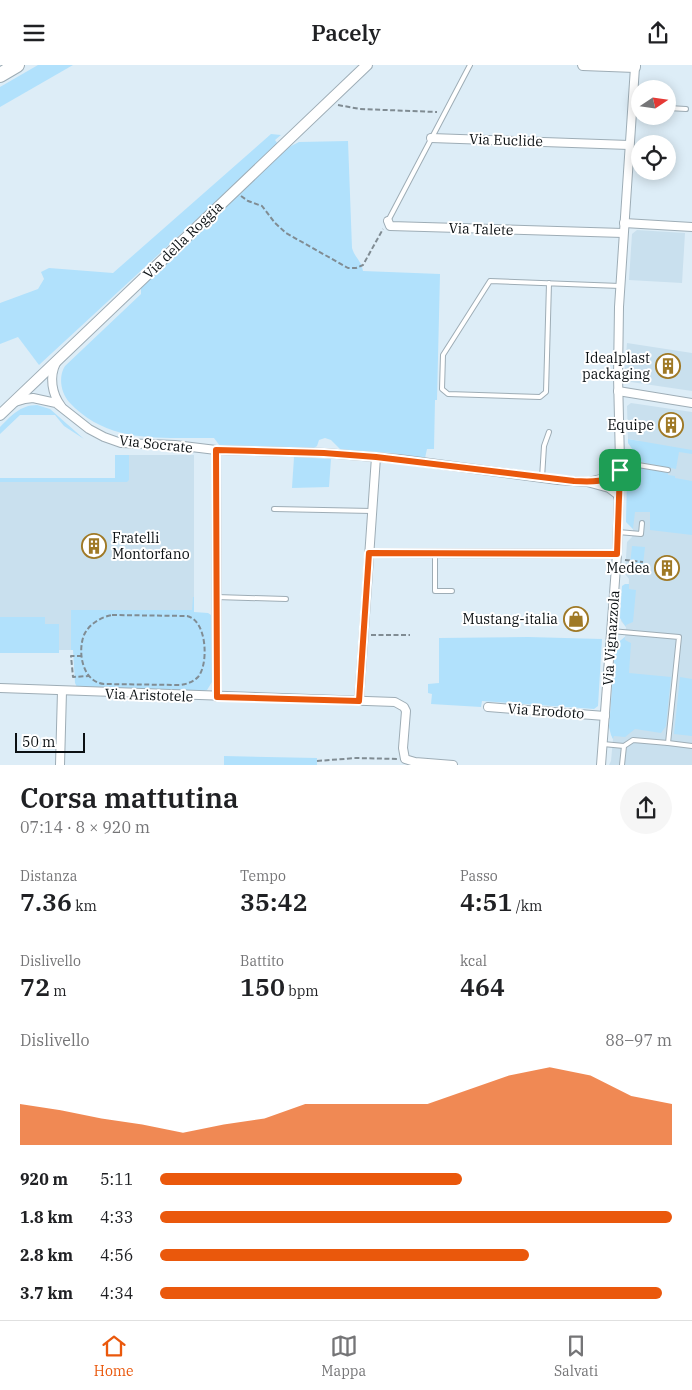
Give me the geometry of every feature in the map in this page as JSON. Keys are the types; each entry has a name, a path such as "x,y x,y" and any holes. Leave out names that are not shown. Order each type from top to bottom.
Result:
{"highway":[{"path":"0,75 17,65"}],"street":[{"name":"Via della Roggia","path":"0,415 367,65"},
{"path":"583,65 635,66"},
{"name":"Via Vignazzola","path":"635,66 635,80"},
{"name":"Via Vignazzola","path":"601,765 611,631 620,557 618,532 620,466 618,391 620,286 629,145 633,125"},
{"name":"Via Euclide","path":"432,138 629,145"},
{"name":"Via Talete","path":"388,221 390,226 623,233"},
{"path":"624,223 692,227"},
{"path":"56,362 53,368 52,381 55,395 62,408"},
{"path":"41,399 34,396 32,386 37,380 48,375 52,381"},
{"path":"618,391 692,403"},
{"name":"Via Socrate","path":"13,403 25,399 41,399 56,403 89,429 114,441 128,444 376,457 587,482 609,488 617,494 619,499"},
{"path":"216,450 217,697"},
{"path":"359,701 376,457"},
{"name":"Via Socrate","path":"587,482 613,476 620,466"},
{"path":"369,553 620,557"},
{"name":"Via Aristotele","path":"0,689 395,702 404,707 406,716 404,756"},
{"path":"60,765 62,691"},
{"name":"Via Erodoto","path":"488,707 605,716"},
{"path":"404,756 410,761 453,765"}],"lane":[{"path":"388,221 470,65"},
{"path":"676,108 686,109"},
{"path":"549,283 546,392 540,397 503,396 448,394 442,389 443,355 490,281 549,283 620,286"},
{"path":"542,478 544,446 549,431"},
{"path":"620,466 668,470"},
{"path":"274,509 372,511"},
{"path":"618,532 641,534 642,523"},
{"path":"435,553 435,591 452,591"},
{"path":"216,597 286,599"},
{"path":"611,631 680,637 668,743"},
{"path":"602,744 624,746 633,740 692,745"},
{"path":"622,765 624,746"}],"path":[{"path":"330,99 343,107 445,113"},
{"path":"235,190 248,201 262,206 275,223 286,233 348,268 356,268 363,265 388,221"},
{"path":"620,557 643,561"},
{"path":"119,615 187,616 195,619 201,628 203,665 198,676 190,683 180,685 104,684 96,682 89,676 82,656 84,636 92,625 105,617 119,615"},
{"path":"364,635 410,635"},
{"path":"82,656 71,657 73,677 89,676"},
{"path":"317,761 356,758 395,759 404,756"}],"shaded area":[{"path":"38,65 73,65 0,107 0,87"},
{"path":"271,134 281,135 275,140 278,144 39,365 18,337 0,344 0,303 38,289 44,279 41,272 49,268 113,273"},
{"path":"348,141 352,248 363,271 440,274 434,449 427,449 425,458 392,453 341,450 331,440 325,438 319,440 314,448 220,446 214,438 155,438 137,436 101,426 85,416 69,402 61,385 65,366 141,294 141,288 289,147 299,142"},
{"path":"637,230 685,233 682,283 629,280 632,234"},
{"name":"Idealplast packaging","path":"627,343 692,353 692,391 624,381"},
{"path":"631,403 692,412 692,765 609,765 613,739 619,642 625,637 626,627 621,621 628,600 629,579 625,574 627,542 632,537 633,529 628,522 638,476 640,441 628,439 627,406"},
{"path":"31,405 50,409 84,439 64,426 55,415 20,415 0,434 0,427 16,412"},
{"path":"628,439 692,450 692,454 679,452 676,469 636,461 635,453 628,443"},
{"path":"115,455 129,455 129,480 127,482 0,482 0,478 115,478"},
{"path":"127,455 194,455 194,612 73,650 0,650 0,480 127,480"},
{"path":"294,457 331,459 329,487 292,488"},
{"path":"635,466 668,473 668,475 675,476 675,478 692,481 692,535 650,530 650,512 635,512 633,529 626,522 627,475"},
{"path":"632,546 645,547 642,574 629,573"},
{"path":"629,584 629,589 636,590 633,622 626,625 626,627 620,618 622,586"},
{"path":"193,597 194,612 211,615 212,682 207,690 201,692 77,687 75,683 73,650 71,650 71,610 192,610"},
{"path":"0,617 45,617 45,624 59,624 59,653 0,653"},
{"path":"528,637 602,639 598,706 594,709 482,701 481,707 431,704 432,694 428,693 428,684 439,683 439,638"},
{"path":"625,637 625,640 631,643 629,673 671,677 666,726 661,733 635,729 625,737 614,736 613,739 609,727 615,649 616,644"},
{"path":"680,677 692,679 692,736 674,734"},
{"path":"224,756 317,758 317,765 224,765"}],"place":[{"name":"Idealplast packaging","path":"668,366"},
{"name":"Equipe","path":"671,425"},
{"name":"Fratelli Montorfano","path":"94,546"},
{"name":"Medea","path":"667,568"},
{"name":"Mustang-italia","path":"576,619"}],"route":[{"path":"216,450 324,453 376,457 587,482 606,479 617,474 620,470 617,554 556,554 543,552 369,553 359,701 217,697 216,450"}]}
